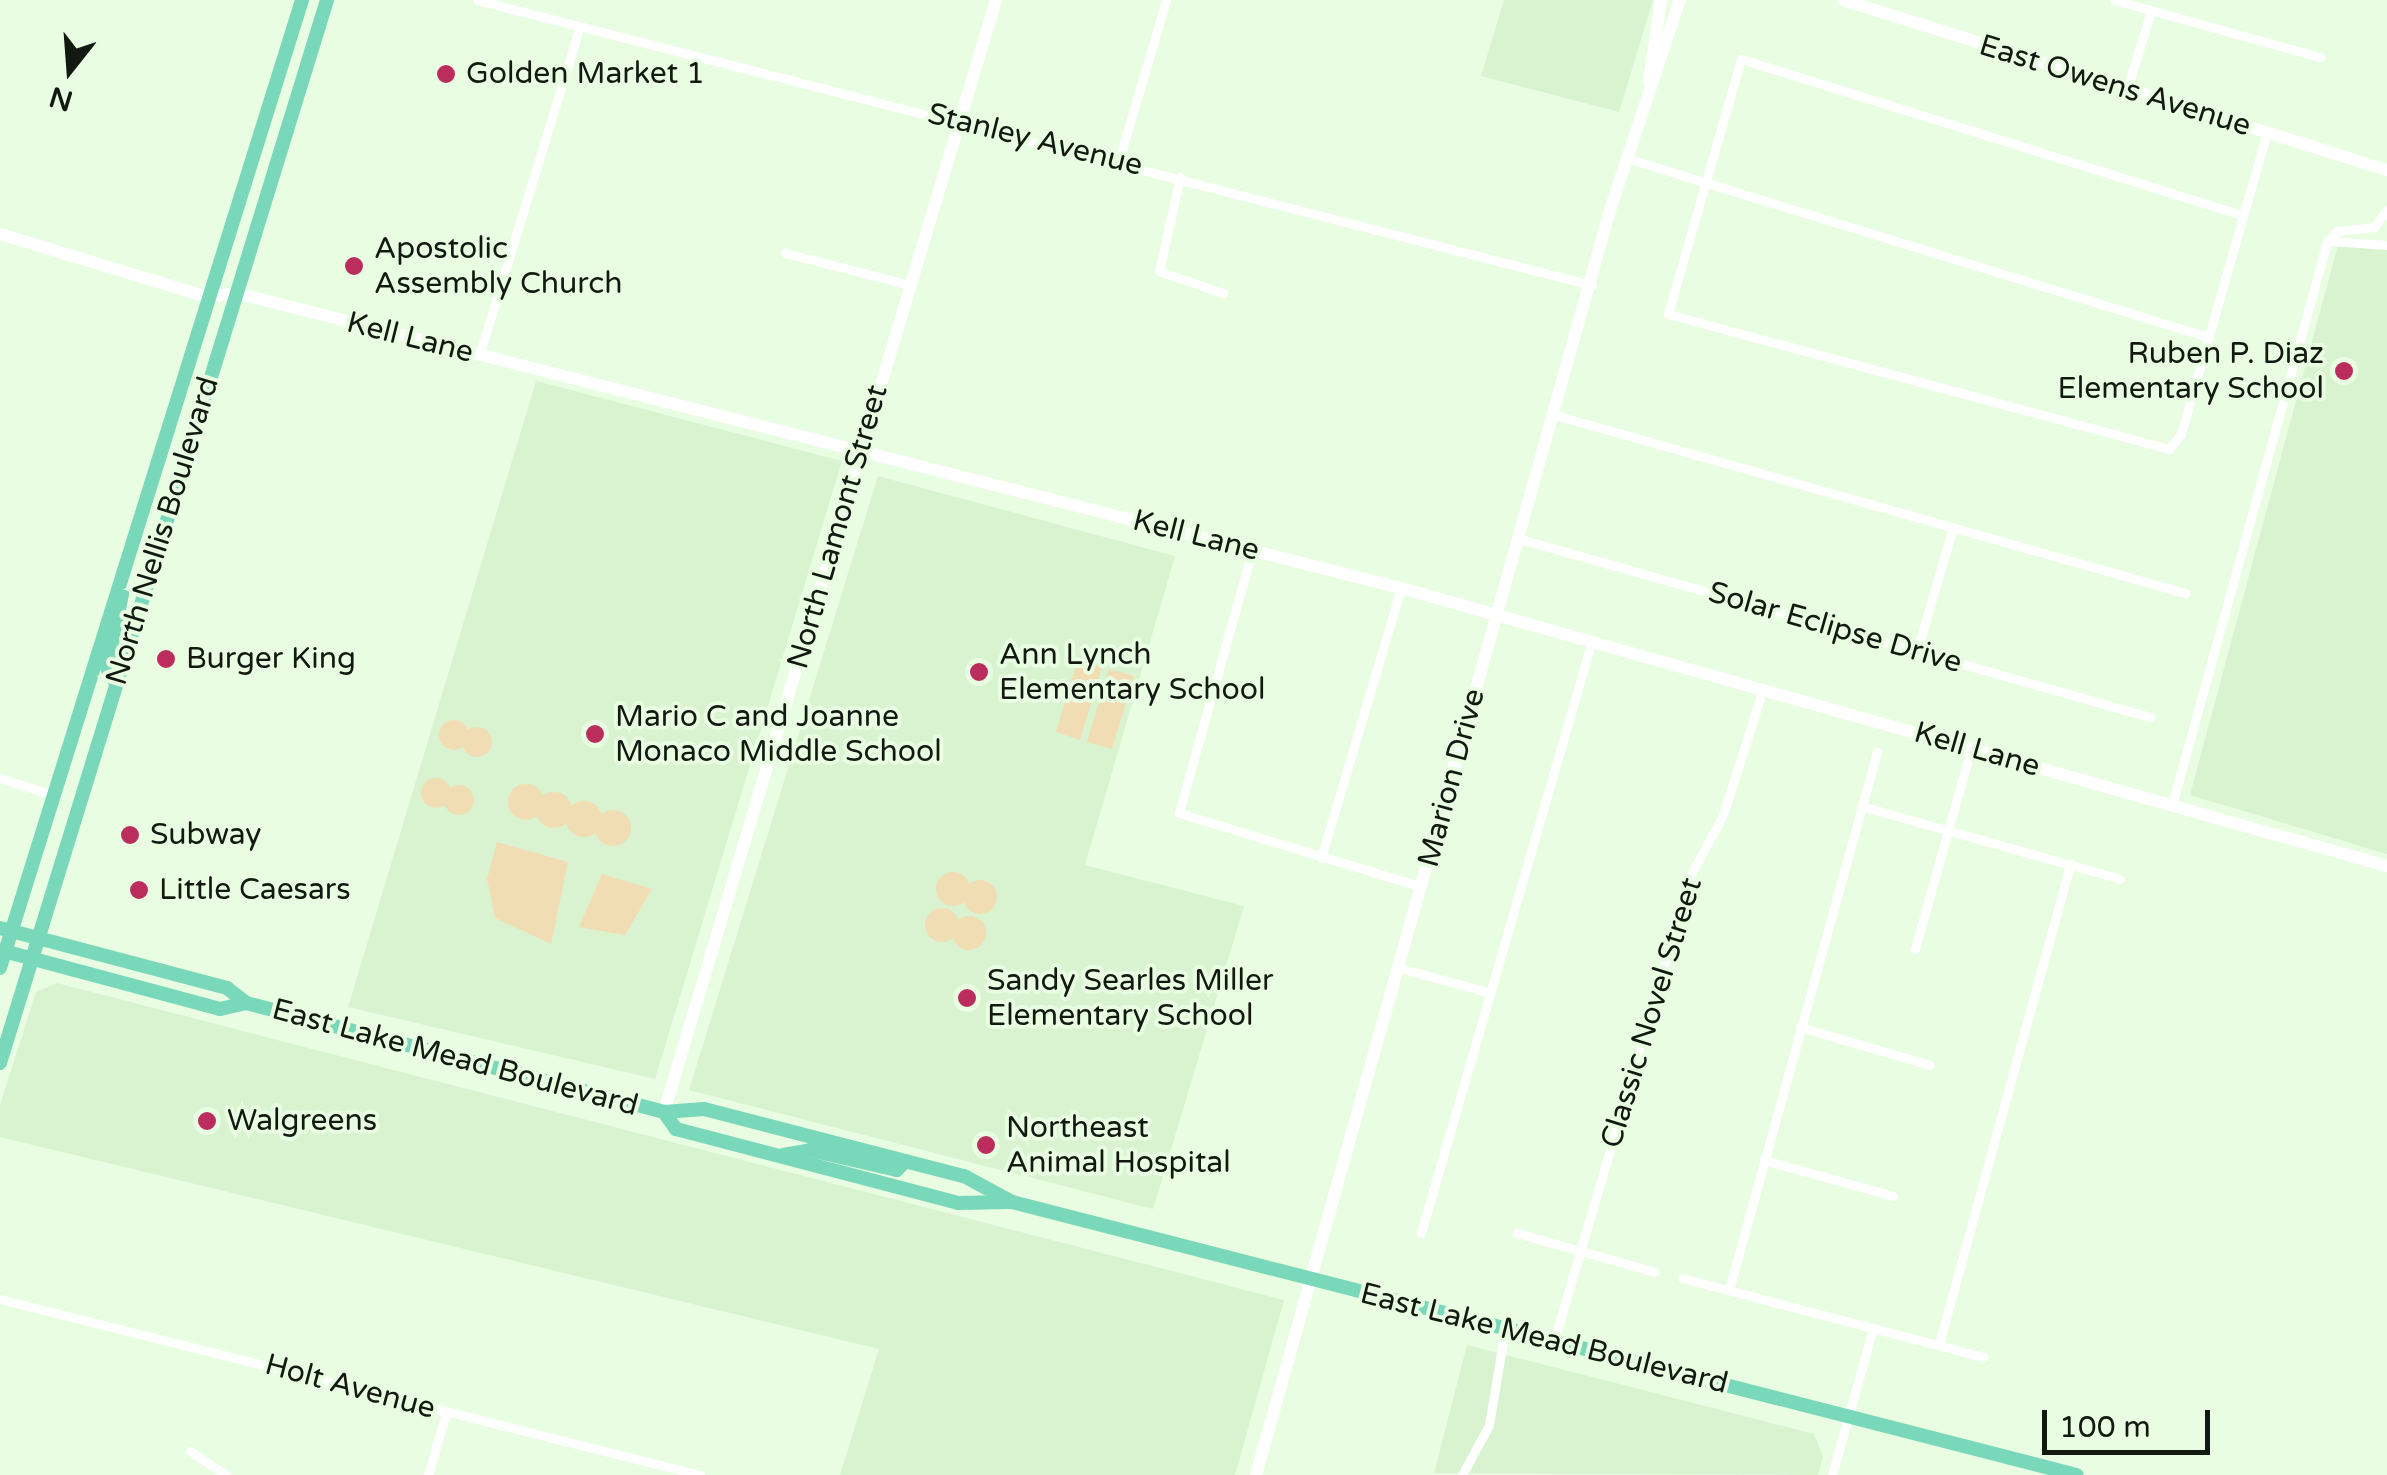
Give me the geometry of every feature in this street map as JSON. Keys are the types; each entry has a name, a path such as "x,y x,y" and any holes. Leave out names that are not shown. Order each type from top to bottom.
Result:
{"main road":[{"name":"North Nellis Boulevard","path":"0,968 6,929 53,795 302,0"},
{"name":"North Nellis Boulevard","path":"0,1063 327,0"},
{"path":"116,684 107,668 122,578"},
{"name":"East Lake Mead Boulevard","path":"6,929 227,988 246,1003 664,1112 684,1104 905,1161 1012,1202 2077,1475"},
{"name":"East Lake Mead Boulevard","path":"2,950 220,1009 246,1003"},
{"name":"East Lake Mead Boulevard","path":"664,1112 676,1129 958,1203 1012,1202"},
{"path":"777,1156 810,1150 897,1170 905,1161"}],"street":[{"name":"Stanley Avenue","path":"478,0 1120,160 1592,285"},
{"name":"North Lamont Street","path":"664,1112 996,0"},
{"path":"1120,160 1166,0"},
{"name":"Marion Drive","path":"1648,81 1661,0"},
{"name":"Marion Drive","path":"1256,1475 1648,81 1680,0"},
{"name":"East Owens Avenue","path":"1843,0 2387,170"},
{"path":"1892,16 1897,0"},
{"path":"2114,0 2320,56"},
{"path":"2127,89 2151,12"},
{"path":"478,356 579,28"},
{"path":"2242,215 1741,59 1668,314 2169,449 2208,337 2267,133"},
{"path":"1626,158 2208,337"},
{"path":"1180,177 1159,271 1224,293"},
{"path":"2172,805 2327,242 2337,231 2374,227 2387,210"},
{"name":"Kell Lane","path":"0,234 208,298 236,293 1401,588 2387,866"},
{"path":"2327,242 2387,244"},
{"path":"785,253 911,285"},
{"path":"1555,416 2185,593"},
{"path":"1918,651 1953,527"},
{"name":"Solar Eclipse Drive","path":"1520,539 2150,718"},
{"path":"1252,551 1180,813 1422,887"},
{"path":"1321,858 1401,588"},
{"path":"1421,1234 1592,640"},
{"name":"Classic Novel Street","path":"1554,1342 1577,1250 1690,876 1723,815 1763,689"},
{"path":"1914,949 1971,748"},
{"path":"1729,1290 1877,752"},
{"path":"0,778 53,795"},
{"path":"1861,806 2120,879"},
{"path":"1939,1344 2070,864"},
{"path":"1400,968 1491,993"},
{"path":"1800,1027 1930,1065"},
{"path":"1764,1160 1893,1196"},
{"path":"1517,1233 1656,1272"},
{"path":"1682,1278 1984,1357"},
{"name":"Holt Avenue","path":"0,1299 700,1475"},
{"path":"1832,1475 1873,1328"},
{"path":"1462,1475 1489,1425 1505,1329"},
{"path":"428,1475 446,1413"},
{"path":"190,1451 226,1475"}],"shaded area":[{"path":"1504,0 1653,0 1619,112 1481,76"},
{"path":"2339,241 2387,250 2387,854 2190,795"},
{"name":"Mario C and Joanne Monaco Middle School","path":"536,381 842,461 655,1079 348,1007"},
{"name":"Sandy Searles Miller Elementary School","path":"878,476 1175,556 1085,865 1244,906 1153,1209 689,1090"},
{"path":"1078,659 1102,667 1080,740 1056,732"},
{"path":"1109,669 1134,676 1112,749 1087,742"},
{"path":"454,720 465,724 469,735 465,746 454,750 443,746 439,735 443,724"},
{"path":"477,727 488,731 492,742 488,753 477,757 466,753 462,742 466,731"},
{"path":"436,778 447,782 451,793 447,804 436,808 425,804 421,793 425,782"},
{"path":"526,784 539,789 544,802 539,815 526,820 513,815 508,802 513,789"},
{"path":"459,785 470,789 474,800 470,811 459,815 448,811 444,800 448,789"},
{"path":"554,792 567,797 572,810 567,823 554,828 541,823 536,810 541,797"},
{"path":"584,801 597,806 602,819 597,832 584,837 571,832 566,819 571,806"},
{"path":"613,810 626,815 631,828 626,841 613,846 600,841 595,828 600,815"},
{"path":"497,842 568,862 551,944 495,918 487,879"},
{"path":"953,872 965,877 970,889 965,901 953,906 941,901 936,889 941,877"},
{"path":"602,874 652,889 625,935 579,927"},
{"path":"980,880 992,885 997,897 992,909 980,914 968,909 963,897 968,885"},
{"path":"942,908 954,913 959,925 954,937 942,942 930,937 925,925 930,913"},
{"path":"969,916 981,921 986,933 981,945 969,950 957,945 952,933 957,921"},
{"path":"57,983 1284,1300 1235,1475 840,1475 879,1349 0,1137 0,1105 36,992"},
{"path":"1467,1345 1814,1434 1823,1457 1818,1475 1434,1473"}],"place":[{"name":"Golden Market 1","path":"446,74"},
{"name":"Apostolic Assembly Church","path":"354,266"},
{"name":"Ruben P. Diaz Elementary School","path":"2344,371"},
{"name":"Burger King","path":"166,659"},
{"name":"Ann Lynch Elementary School","path":"979,672"},
{"name":"Mario C and Joanne Monaco Middle School","path":"595,734"},
{"name":"Subway","path":"130,835"},
{"name":"Little Caesars","path":"139,890"},
{"name":"Sandy Searles Miller Elementary School","path":"967,998"},
{"name":"Walgreens","path":"207,1121"},
{"name":"Northeast Animal Hospital","path":"986,1145"}]}
